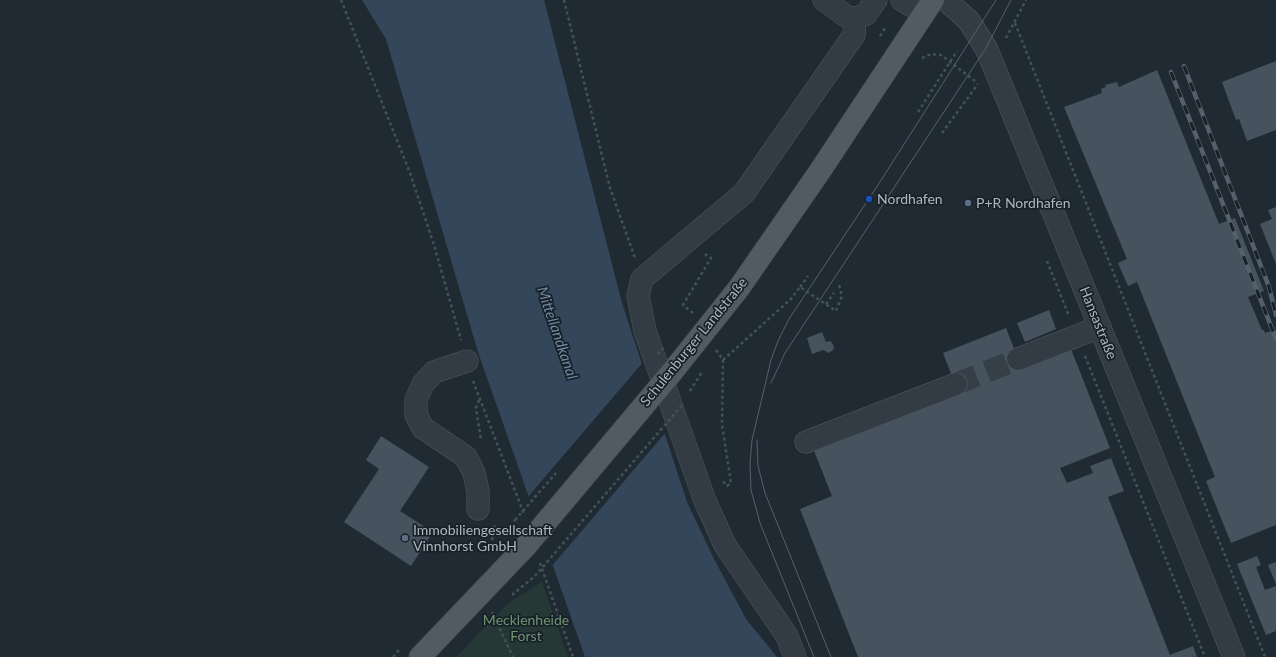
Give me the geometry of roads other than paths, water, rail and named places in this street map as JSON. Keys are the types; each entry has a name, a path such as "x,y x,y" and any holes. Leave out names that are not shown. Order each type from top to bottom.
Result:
{"main road":[{"name":"Schulenburger Landstraße","path":"420,657 532,552 738,288 820,172 929,7"}],"street":[{"path":"824,0 846,16 855,19 866,14 876,0"},
{"path":"902,0 929,7"},
{"name":"Hansastraße","path":"946,0 969,21 986,48 1234,657"},
{"path":"795,657 787,636 726,545 705,501 645,331 638,296 642,279 744,193 854,35 855,19"},
{"path":"1018,359 1100,327"},
{"path":"467,361 434,372 423,384 416,400 416,415 423,428 466,457 474,473 478,491 478,509"},
{"path":"806,442 956,384"}],"water":[{"name":"Mittellandkanal","path":"362,0 544,0 622,303 687,502 713,557 746,619 777,657 585,657 478,352 386,39"}],"tunnel":[{"path":"956,384 1018,359"}],"tram line":[{"path":"814,657 760,523 751,490 750,463 752,440 771,360 778,341 789,319 878,185 996,0"},
{"path":"771,383 785,353 986,48 1011,0"},
{"path":"757,440 758,466 765,493 831,657"}],"railway":[{"path":"1184,66 1269,287 1276,315"},
{"path":"1171,72 1276,339"}],"place":[{"name":"Nordhafen","path":"869,199"},
{"name":"P+R Nordhafen","path":"968,203"},
{"name":"Immobiliengesellschaft Vinnhorst GmbH","path":"405,538"}],"park label":[{"name":"Mecklenheide Forst","path":"526,628"}]}
